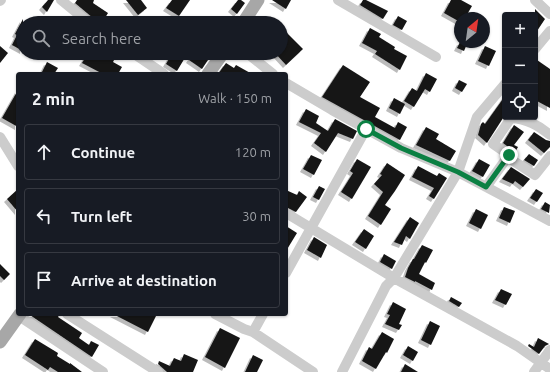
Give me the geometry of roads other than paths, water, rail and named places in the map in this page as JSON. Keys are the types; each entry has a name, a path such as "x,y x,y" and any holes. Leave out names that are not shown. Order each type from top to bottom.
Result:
{"main road":[{"path":"248,16 258,0"},
{"path":"209,72 218,60"},
{"path":"0,342 18,316"}],"street":[{"path":"61,0 80,16"},
{"path":"338,0 436,57"},
{"path":"535,0 550,14"},
{"path":"536,48 550,31"},
{"path":"143,60 161,72"},
{"path":"256,60 271,72"},
{"path":"288,83 401,148 458,172 550,221"},
{"path":"342,372 386,286 394,278 458,172 477,118 502,88"},
{"path":"550,135 540,127 522,119 511,118 493,144 509,155 512,160 535,175 550,156"},
{"path":"288,269 366,129"},
{"path":"0,137 16,163"},
{"path":"486,187 509,155"},
{"path":"288,214 394,278 516,346 550,369"},
{"path":"20,316 104,372"},
{"path":"70,316 158,372"},
{"path":"219,316 244,330 253,332 313,372"},
{"path":"253,332 262,316"},
{"path":"534,372 550,350"}]}
